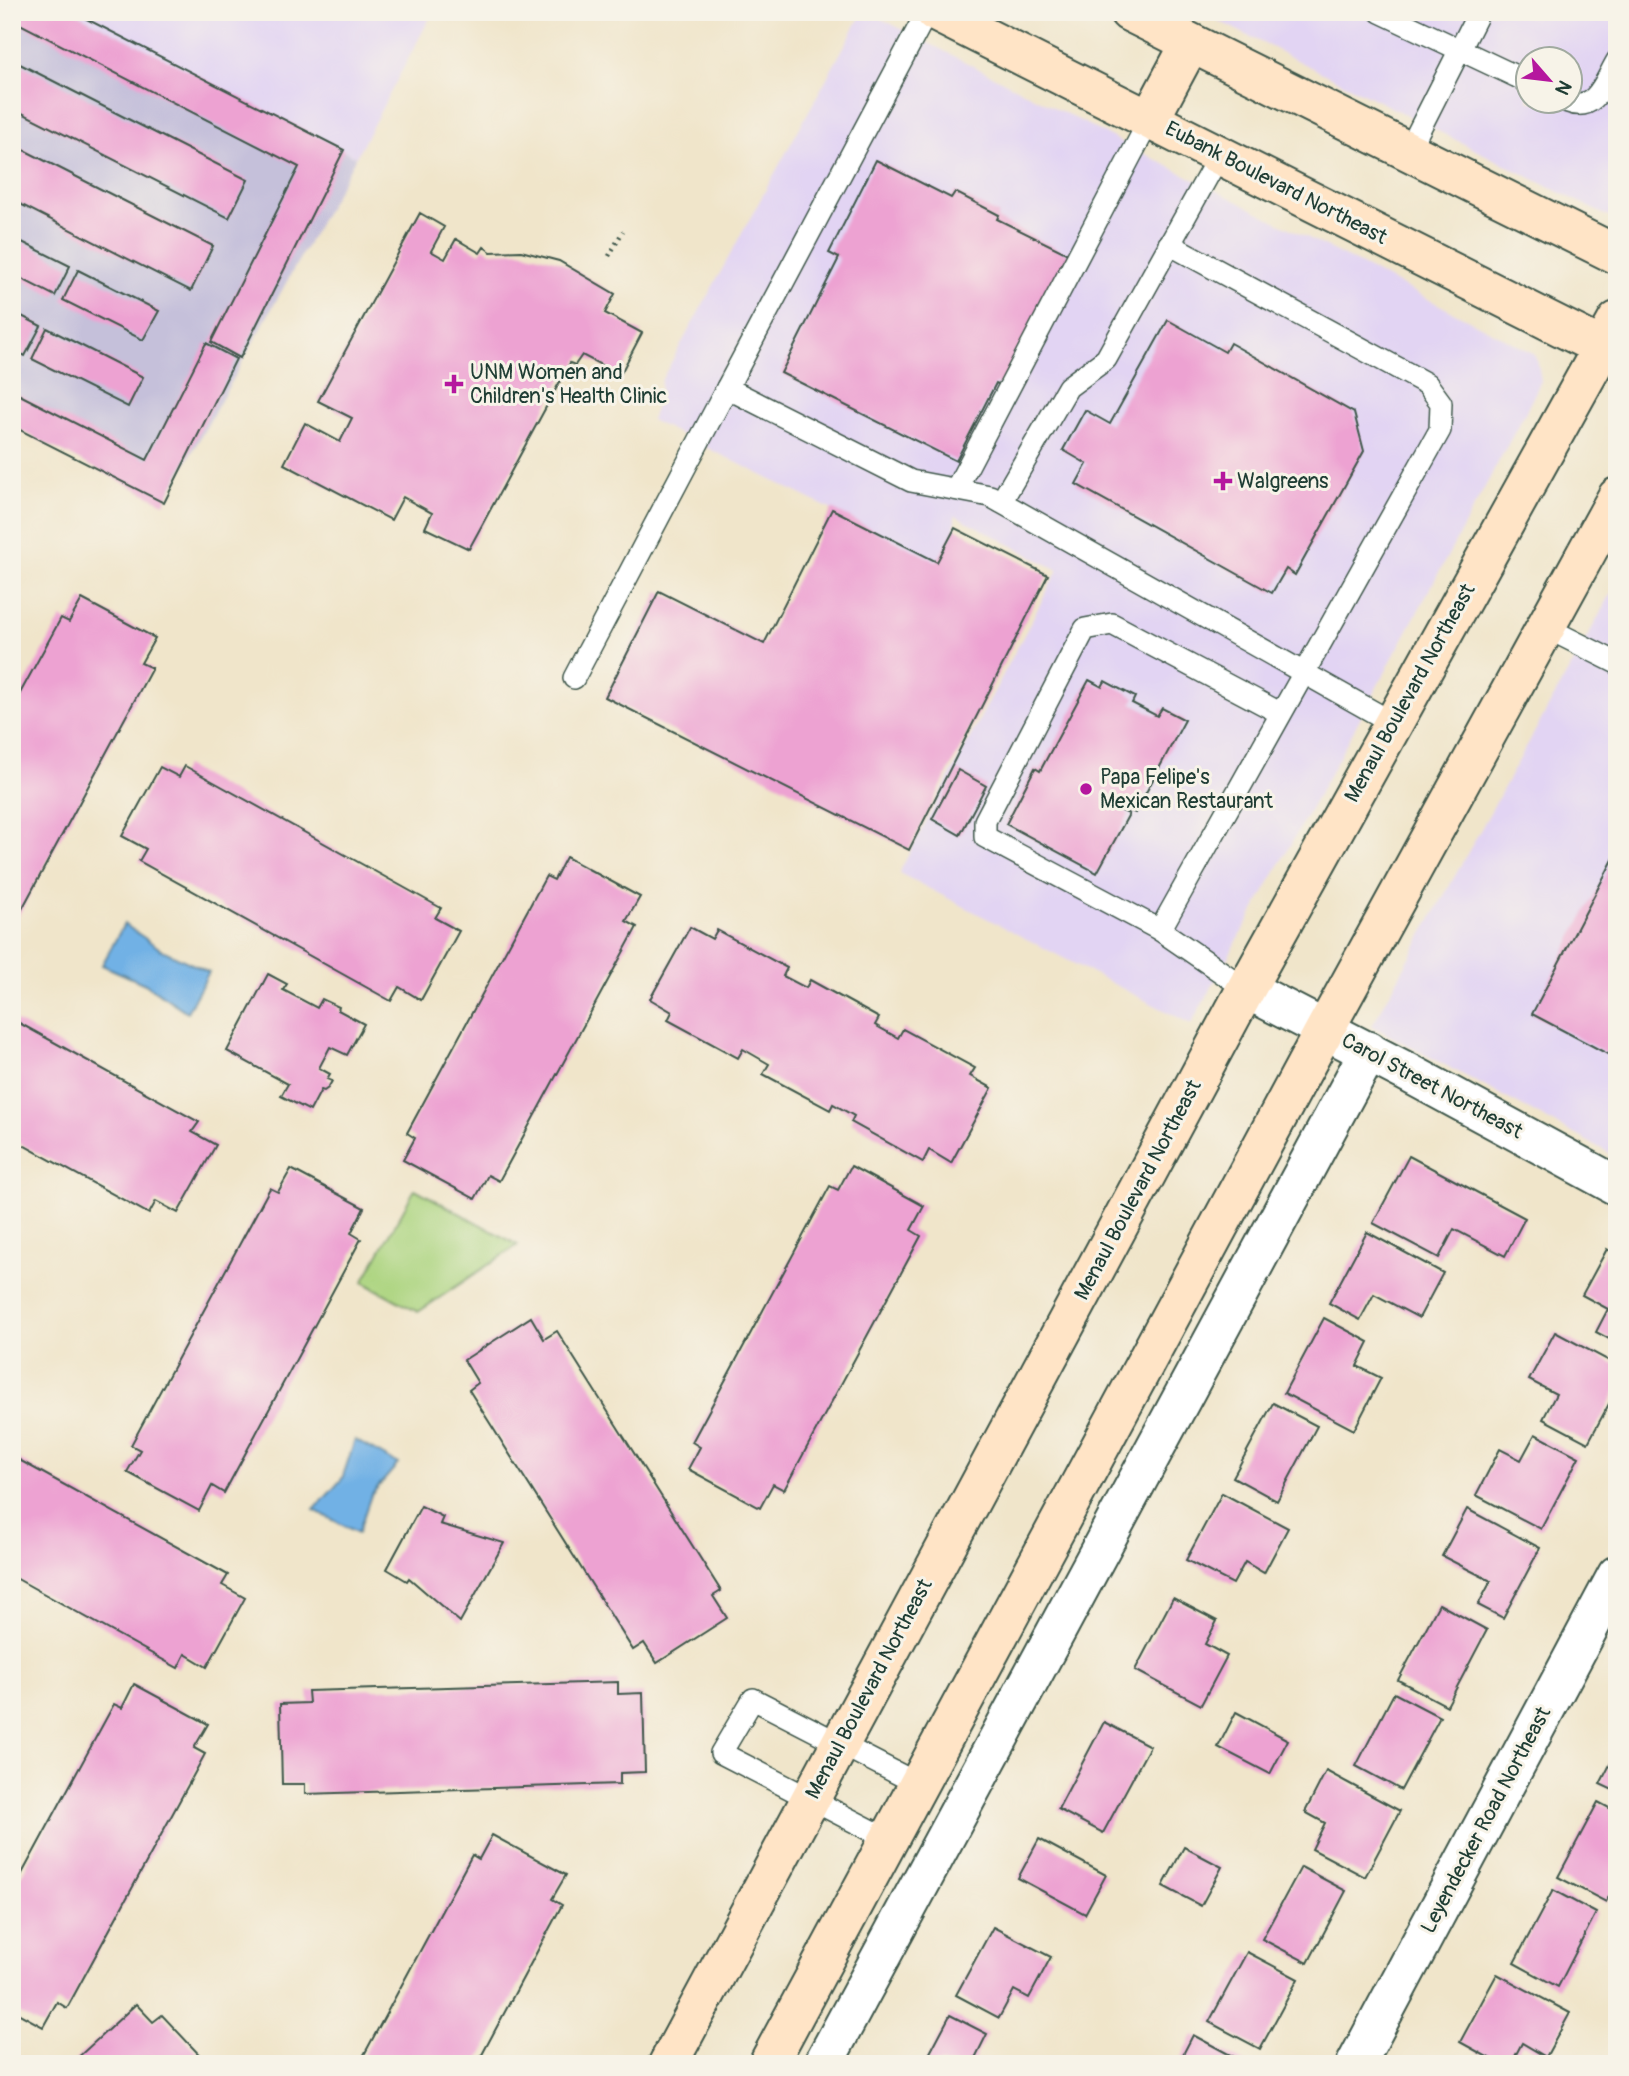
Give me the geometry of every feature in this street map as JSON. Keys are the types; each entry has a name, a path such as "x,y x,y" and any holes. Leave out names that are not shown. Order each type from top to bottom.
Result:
{"main road":[{"name":"Eubank Boulevard Northeast","path":"935,12 1220,155 1612,341"},
{"path":"1135,14 1617,255"},
{"path":"1150,119 1191,44"},
{"name":"Menaul Boulevard Northeast","path":"668,2064 1246,989 1393,723 1612,341"},
{"path":"768,2064 1325,1029 1617,496"}],"street":[{"name":"Carol Street Northeast","path":"1246,989 1369,1051 1617,1186"},
{"path":"823,2064 1369,1051"},
{"name":"Leyendecker Road Northeast","path":"1356,2064 1617,1575"}],"lane":[{"path":"574,678 927,12"},
{"path":"1380,12 1514,76"},
{"path":"1408,152 1479,12"},
{"path":"1584,105 1594,101 1617,61"},
{"path":"956,489 1150,119"},
{"path":"1000,502 1068,387 1106,359 1220,155"},
{"path":"1160,930 1440,430 1441,404 1427,384 1169,244"},
{"path":"727,388 911,481 990,496 1393,723"},
{"path":"1246,989 1160,930 985,837 985,821 1085,629 1112,624 1280,713"},
{"path":"1547,628 1617,663"},
{"path":"888,1839 721,1754 753,1699 918,1784"}],"path":[{"path":"609,256 623,231"}],"shaded area":[{"path":"12,12 73,12 356,157 164,503 12,426"},
{"path":"73,12 433,12 356,157"},
{"path":"863,12 868,12 1533,353 1538,363 1541,381 1526,411 1191,1024 899,873 1058,570 955,515 955,528 937,562 651,420 660,395 661,381"},
{"path":"1201,12 1617,12 1617,221"},
{"path":"1617,583 1617,1157 1372,1026"}],"green space":[{"path":"415,1189 518,1245 418,1312 363,1282"}],"water":[{"path":"124,924 162,950 209,972 187,1012 145,984 102,965"},
{"path":"355,1440 398,1464 371,1495 358,1533 314,1510 342,1479"}],"building":[{"path":"12,12 73,12 344,150 240,358 211,342 299,167 12,20"},
{"path":"12,60 248,180 229,218 12,108"},
{"path":"12,144 213,246 191,291 12,200"},
{"path":"876,160 951,198 955,192 999,215 997,219 1074,257 1007,388 996,383 956,461 781,373 839,258 829,253"},
{"path":"420,213 444,227 431,251 445,259 456,239 480,253 484,247 491,252 521,251 559,261 615,294 605,313 642,333 620,375 582,355 575,365 570,363 469,549 425,528 432,513 403,497 391,520 284,464 305,423 340,442 352,418 318,401"},
{"path":"12,237 70,266 55,296 12,274"},
{"path":"78,270 159,311 143,340 63,300"},
{"path":"12,311 41,326 25,356 12,349"},
{"path":"1168,320 1225,352 1230,343 1354,413 1364,451 1295,575 1286,569 1272,593 1076,484 1087,464 1063,450 1085,410 1110,424"},
{"path":"47,328 143,377 128,407 32,359"},
{"path":"206,343 236,359 164,503 12,426 12,391 147,460"},
{"path":"832,509 937,562 955,528 1048,575 909,850 605,697 659,591 764,644"},
{"path":"82,599 155,638 141,663 152,668 15,922 12,921 12,708 61,618 69,622"},
{"name":"Papa Felipe's Mexican Restaurant","path":"1089,680 1102,687 1105,681 1135,697 1132,703 1157,716 1162,708 1185,720 1135,813 1125,808 1122,811 1129,814 1097,873 1006,824 1035,768 1040,771"},
{"path":"185,766 441,908 435,918 459,931 421,1000 399,987 391,1001 139,861 146,849 122,836 160,767 179,777"},
{"path":"958,770 986,786 960,835 932,819"},
{"path":"1617,852 1617,1059 1532,1014"},
{"path":"566,857 640,897 626,921 637,927 499,1181 488,1175 475,1199 403,1160 415,1138 407,1133 546,876 554,880"},
{"path":"690,927 712,939 717,930 787,968 783,976 806,988 810,980 879,1018 875,1025 898,1038 903,1029 975,1068 970,1076 992,1088 951,1163 929,1150 923,1162 851,1122 854,1116 833,1104 830,1110 763,1074 769,1064 743,1049 738,1058 668,1020 672,1012 650,999"},
{"path":"268,974 287,984 283,990 317,1008 322,999 364,1024 347,1055 330,1047 319,1068 330,1074 327,1079 332,1081 328,1088 321,1090 310,1111 281,1096 288,1084 227,1051"},
{"path":"12,1019 199,1122 192,1132 216,1145 178,1213 156,1201 149,1214 12,1139"},
{"path":"1409,1156 1525,1218 1505,1256 1454,1229 1439,1258 1373,1223"},
{"path":"851,1166 924,1206 911,1230 921,1236 784,1490 773,1484 760,1508 688,1469 700,1447 692,1442 830,1186 838,1190"},
{"path":"291,1169 364,1208 351,1233 361,1239 224,1493 212,1486 199,1511 127,1472 140,1450 131,1445 270,1188 278,1192"},
{"path":"1367,1232 1443,1273 1419,1318 1374,1294 1360,1320 1329,1303"},
{"path":"1607,1249 1617,1255 1617,1343 1596,1332 1608,1309 1582,1295"},
{"path":"531,1317 544,1339 557,1331 721,1591 713,1596 727,1618 657,1663 644,1643 633,1650 469,1390 478,1383 464,1360"},
{"path":"1324,1318 1369,1342 1357,1366 1381,1378 1354,1430 1284,1393"},
{"path":"1555,1332 1617,1365 1617,1389 1588,1443 1543,1419 1556,1394 1529,1380"},
{"path":"1273,1403 1317,1426 1277,1501 1233,1477"},
{"path":"1535,1434 1579,1457 1541,1529 1476,1495 1500,1449 1521,1460"},
{"path":"12,1456 228,1575 222,1585 245,1598 207,1667 185,1654 178,1668 12,1576"},
{"path":"1222,1493 1288,1528 1264,1573 1245,1562 1233,1584 1186,1560"},
{"path":"421,1506 443,1517 440,1524 504,1543 460,1622 409,1578 407,1581 387,1569"},
{"path":"1467,1509 1540,1548 1503,1618 1478,1605 1491,1581 1442,1556"},
{"path":"1173,1598 1217,1621 1205,1644 1227,1656 1201,1705 1135,1670"},
{"path":"1439,1604 1487,1630 1447,1706 1398,1680"},
{"path":"618,1682 618,1694 643,1693 645,1772 620,1773 620,1784 305,1794 305,1784 282,1784 280,1704 309,1703 308,1691"},
{"path":"134,1684 208,1724 194,1748 205,1754 67,2008 57,2002 43,2027 12,2010 12,1892 114,1704 122,1708"},
{"path":"1394,1693 1440,1717 1401,1790 1356,1766"},
{"path":"1236,1712 1288,1740 1270,1774 1218,1747"},
{"path":"1104,1722 1150,1746 1103,1833 1058,1809"},
{"path":"1617,1751 1617,1792 1600,1784"},
{"path":"1326,1771 1400,1811 1365,1877 1312,1849 1325,1823 1305,1812"},
{"path":"1598,1802 1617,1812 1617,1882 1606,1902 1558,1877"},
{"path":"492,1835 566,1875 552,1899 562,1905 477,2064 359,2064 472,1855 479,1859"},
{"path":"1039,1839 1106,1875 1085,1914 1018,1878"},
{"path":"1184,1847 1222,1867 1201,1906 1163,1886"},
{"path":"1301,1867 1346,1891 1308,1963 1262,1939"},
{"path":"1553,1890 1596,1913 1558,1987 1514,1963"},
{"path":"993,1927 1051,1957 1029,1998 1014,1990 999,2018 956,1995"},
{"path":"1247,1952 1298,1979 1260,2049 1209,2022"},
{"path":"1497,1974 1570,2013 1546,2057 1522,2043 1511,2064 1500,2064 1460,2042"},
{"path":"136,2004 153,2022 162,2015 208,2064 78,2064 75,2060"},
{"path":"950,2015 987,2034 974,2060 981,2064 924,2064"},
{"path":"1193,2035 1247,2064 1178,2064"}],"place":[{"name":"UNM Women and Children's Health Clinic","path":"454,384"},
{"name":"Walgreens","path":"1223,481"},
{"name":"Papa Felipe's Mexican Restaurant","path":"1086,789"}]}
